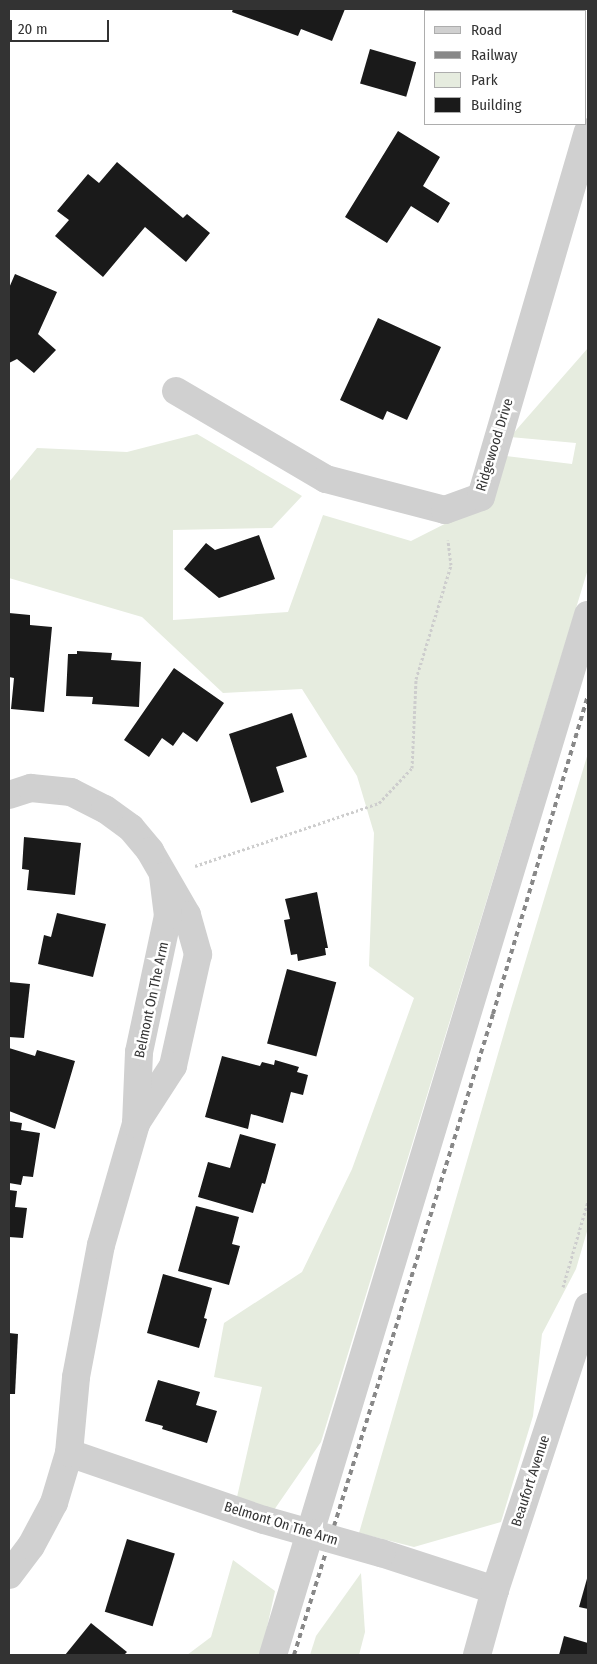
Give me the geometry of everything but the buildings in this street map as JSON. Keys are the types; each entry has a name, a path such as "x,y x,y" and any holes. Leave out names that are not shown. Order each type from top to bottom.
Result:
{"street":[{"name":"Ridgewood Drive","path":"445,510 481,497 588,132"},
{"path":"176,391 326,479 445,510"},
{"path":"273,1655 588,614"},
{"name":"Belmont On The Arm","path":"9,796 31,788 71,792 104,809 131,828 150,851 187,915 198,954 172,1066 136,1124"},
{"name":"Belmont On The Arm","path":"9,1575 31,1546 54,1503 69,1453 76,1377 101,1245 136,1124 139,1052 168,916 163,876"},
{"name":"Beaufort Avenue","path":"477,1655 495,1590 588,1307"},
{"name":"Belmont On The Arm","path":"69,1453 264,1520 381,1553 495,1590"}],"path":[{"path":"163,876 379,803 412,768 416,679 451,565 445,510"}],"green space":[{"path":"588,348 588,569 321,1442 274,1510 237,1497 262,1387 214,1377 224,1323 302,1272 352,1169 414,998 369,966 374,833 357,776 302,689 223,693 142,617 9,578 9,482 37,448 127,452 197,434 302,496 272,528 173,530 173,620 288,612 323,515 411,541 492,500 506,456 572,464 576,443 510,437"},
{"path":"588,753 588,1228 576,1269 542,1334 533,1416 501,1522 414,1547 359,1533 511,1009"},
{"path":"233,1560 275,1591 261,1655 187,1655 211,1637"},
{"path":"361,1573 365,1632 359,1655 310,1655 316,1636"}],"railway":[{"path":"294,1655 493,1014 588,695"}]}
